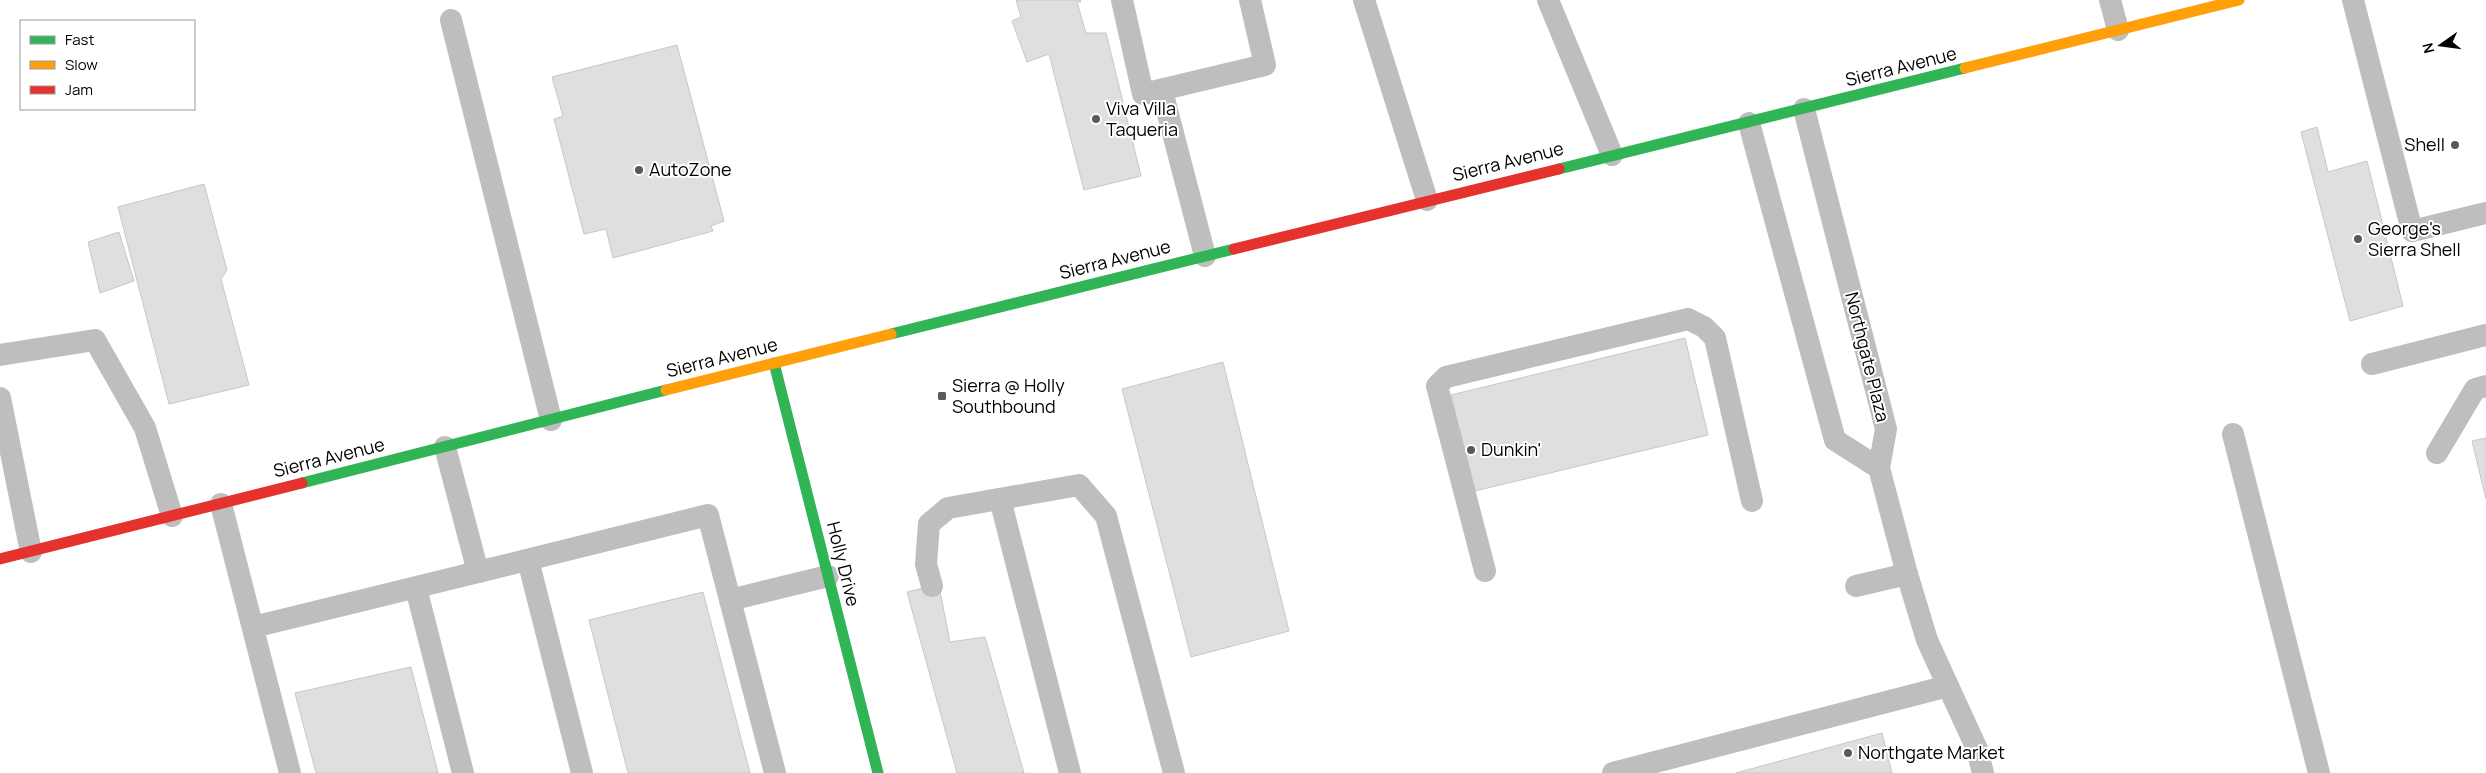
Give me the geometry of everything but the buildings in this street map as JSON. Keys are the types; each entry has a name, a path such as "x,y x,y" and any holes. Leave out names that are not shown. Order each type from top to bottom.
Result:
{"main road":[{"name":"Sierra Avenue","path":"0,560 774,363 1427,200 1749,123 2239,0"},
{"name":"Holly Drive","path":"774,363 878,773"}],"lane":[{"path":"1122,0 1143,94 1265,65 1250,0"},
{"path":"1364,0 1427,200"},
{"path":"1548,0 1612,155"},
{"path":"2110,0 2118,30"},
{"path":"2353,0 2412,231 2486,213"},
{"path":"451,20 551,420"},
{"path":"1162,90 1205,256"},
{"name":"Northgate Plaza","path":"1804,109 1886,429 1879,468"},
{"path":"1749,123 1835,440 1879,468 1907,574 1927,640 1977,749 1983,773"},
{"path":"1485,571 1438,386 1446,377 1688,319 1704,327 1715,338 1752,501"},
{"path":"2372,364 2486,335"},
{"path":"0,354 95,340 145,428 172,516"},
{"path":"2437,453 2475,389 2486,386"},
{"path":"0,398 31,552"},
{"path":"2233,434 2319,773"},
{"path":"445,447 478,572"},
{"path":"932,586 926,564 929,524 948,508 1079,485 1106,516 1174,773"},
{"path":"1000,500 1070,773"},
{"path":"221,504 290,773"},
{"path":"253,627 708,515 774,773"},
{"path":"528,560 582,773"},
{"path":"1856,586 1907,574"},
{"path":"730,600 828,576"},
{"path":"416,588 464,773"},
{"path":"1613,773 1948,686"}],"traffic: fast":[{"path":"1559,169 1965,68"},
{"path":"891,334 1234,249"},
{"path":"774,363 878,773"},
{"path":"302,483 666,390"}],"traffic: slow":[{"path":"1965,68 2239,0"},
{"path":"666,390 891,334"}],"traffic: jam":[{"path":"1234,249 1559,169"},
{"path":"0,559 302,483"}],"place":[{"name":"Viva Villa Taqueria","path":"1096,119"},
{"name":"Shell","path":"2455,145"},
{"name":"AutoZone","path":"639,170"},
{"name":"George's Sierra Shell","path":"2358,239"},
{"name":"Sierra @ Holly Southbound","path":"942,396"},
{"name":"Dunkin'","path":"1471,450"},
{"name":"Northgate Market","path":"1848,753"}]}
